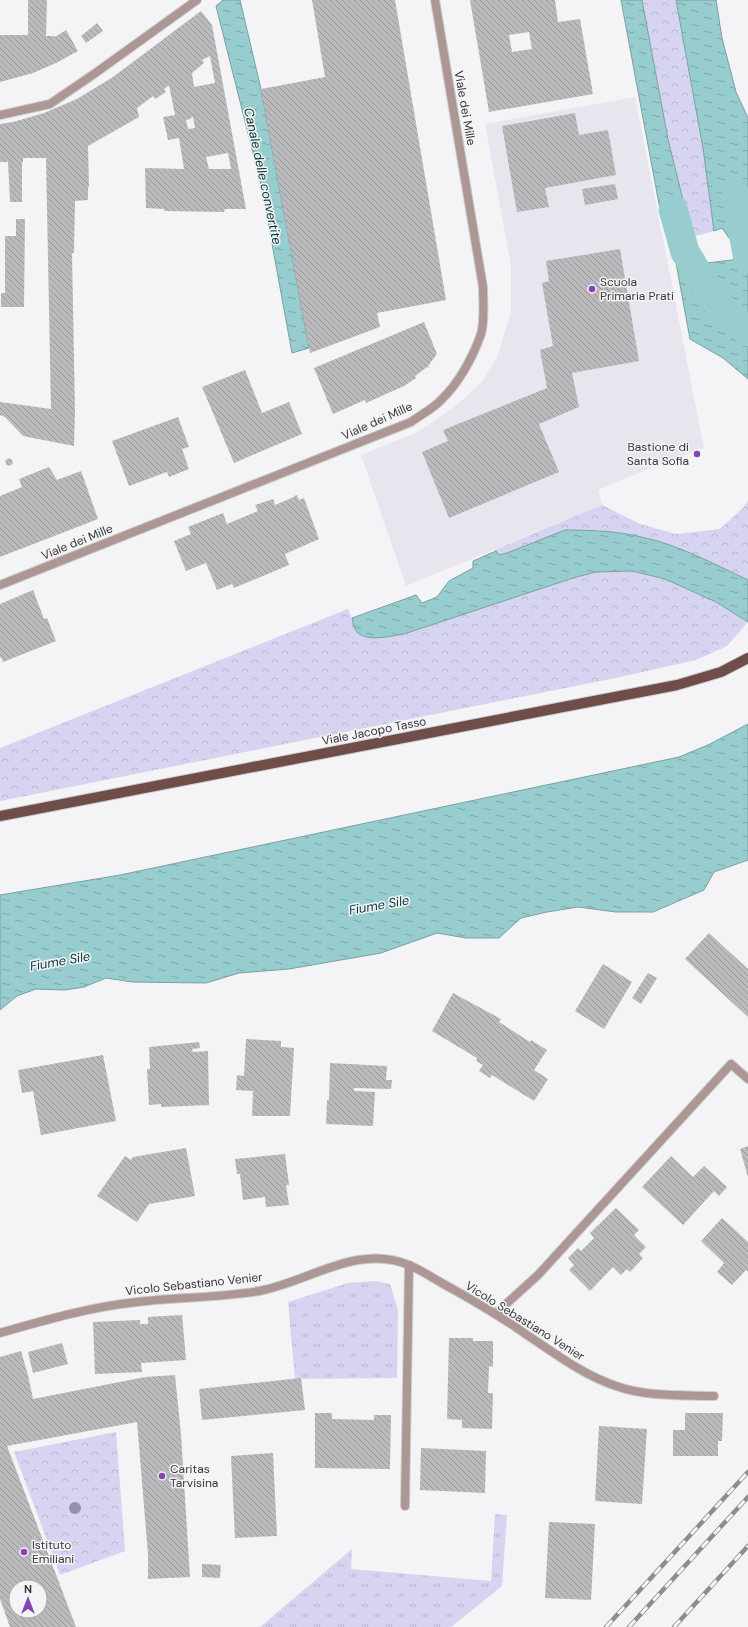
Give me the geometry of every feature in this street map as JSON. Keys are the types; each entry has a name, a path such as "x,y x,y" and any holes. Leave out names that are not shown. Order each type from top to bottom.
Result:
{"main road":[{"name":"Viale Jacopo Tasso","path":"0,816 678,685 721,672 748,658"}],"street":[{"path":"0,115 50,104 197,0"},
{"name":"Viale dei Mille","path":"0,585 411,422 441,401 456,383 471,358 481,333 483,287 435,0"},
{"path":"495,1314 538,1275 731,1064 748,1079"},
{"name":"Vicolo Sebastiano Venier","path":"0,1333 71,1313 129,1303 259,1291 286,1284 338,1264 372,1258 390,1259 409,1265 495,1314 570,1365 616,1386 636,1392 659,1395 714,1396"},
{"path":"405,1506 409,1265"}],"shaded area":[{"path":"635,97 704,448 667,461 598,490 602,505 406,586 361,455 418,432 453,408 482,382 497,357 511,312 511,266 485,124"}],"green space":[{"path":"642,0 676,0 703,148 714,231 692,237 668,139"},
{"path":"748,500 748,580 673,546 642,536 597,530 565,530 507,553 499,555 494,550 602,505 640,524 676,534 720,529 744,507"},
{"path":"632,571 665,579 716,602 748,622 727,646 696,660 625,676 0,801 0,748 348,609 357,632 364,636 377,637 404,634 507,598 595,572"},
{"path":"375,1281 390,1284 398,1310 397,1378 295,1379 288,1302 348,1283"},
{"path":"116,1432 125,1551 60,1575 14,1452"},
{"path":"495,1514 507,1515 502,1586 451,1627 260,1627 352,1549 351,1569 491,1581"}],"water":[{"name":"Canale delle convertite","path":"223,0 240,0 261,89 309,348 292,353 262,189 216,6"},
{"path":"621,0 642,0 668,139 692,237 692,246 677,247 673,228 662,220"},
{"path":"676,0 716,0 722,38 736,92 748,118 748,235 729,238 722,228 714,231 703,148"},
{"path":"748,258 748,379 723,358 690,339 676,263 707,263"},
{"path":"565,530 614,532 656,540 696,556 748,580 748,622 716,602 665,579 632,571 595,572 404,634 374,638 363,636 357,632 355,628 352,618 416,595 422,603 437,597 449,581 473,568 473,561 496,551 499,555 507,553"},
{"name":"Fiume Sile","path":"748,724 748,860 714,872 704,890 653,912 616,912 578,907 521,918 499,938 466,938 437,933 381,953 289,969 239,973 206,983 132,982 106,978 84,987 65,990 36,989 17,996 0,1010 0,895 120,875 679,757 708,745"}],"building":[{"path":"28,0 47,0 46,36 55,37 66,30 78,51 33,73 0,82 0,35 28,35"},
{"path":"312,0 395,0 446,300 377,313 380,327 310,353 261,89 325,77"},
{"path":"470,0 555,0 558,22 580,19 593,94 489,112","holes":["529,32 532,49 512,52 509,35"]},
{"path":"201,11 212,25 246,209 225,209 224,212 164,211 164,209 146,208 145,168 184,169 179,138 168,140 163,117 175,115 169,85 164,89 166,92 155,99 153,96 137,108 139,117 88,146 88,200 75,201 74,253 72,253 75,412 74,446 23,436 5,417 0,415 0,402 51,409 46,158 23,158 22,202 10,202 8,162 0,162 0,124 13,122 44,113 77,99 113,77","holes":["210,56 215,83 194,87 192,73 204,63 202,60","193,117 195,128 188,129 186,120 191,119 190,118","228,153 231,169 209,169 206,157"]},
{"path":"97,23 103,31 86,43 81,36"},
{"path":"575,113 579,135 608,130 616,175 545,188 549,207 517,212 502,126"},
{"path":"615,184 618,199 585,205 582,189"},
{"path":"16,219 25,219 24,307 1,307 1,293 5,293 5,236 16,236"},
{"path":"620,249 639,361 572,373 579,407 539,424 559,472 449,518 422,452 448,441 443,430 547,388 540,350 553,346 542,283 549,281 546,261"},
{"path":"424,322 437,354 428,366 430,368 427,367 415,376 416,378 404,386 366,403 365,400 333,414 314,368"},
{"path":"245,370 262,413 289,402 302,434 234,463 202,387"},
{"path":"178,417 189,447 182,449 189,469 169,477 167,472 129,486 112,441"},
{"path":"9,458 12,459 12,465 9,466 6,465 5,462 6,459"},
{"path":"49,467 57,480 81,471 98,519 0,557 0,496 22,487 19,479"},
{"path":"297,495 299,500 304,498 319,539 285,554 289,565 234,588 232,584 217,590 206,563 186,571 174,541 191,534 188,527 223,513 227,524 258,511 255,505 273,499 275,505"},
{"path":"33,590 44,619 47,618 56,641 3,662 1,657 0,658 0,604"},
{"path":"709,933 748,969 748,1017 685,959"},
{"path":"603,964 632,982 604,1029 575,1011"},
{"path":"648,973 657,978 641,1004 632,998"},
{"path":"453,993 501,1019 499,1022 530,1042 531,1040 547,1050 534,1070 548,1079 534,1101 492,1075 490,1078 479,1071 483,1065 476,1061 477,1058 432,1031"},
{"path":"246,1039 281,1041 281,1047 294,1048 290,1116 252,1116 253,1091 236,1090 237,1075 244,1076"},
{"path":"199,1042 200,1048 192,1049 193,1052 208,1051 209,1105 161,1107 161,1104 149,1105 147,1069 150,1069 149,1047"},
{"path":"103,1055 116,1121 41,1135 33,1091 22,1093 18,1070"},
{"path":"330,1063 387,1066 386,1080 392,1080 391,1089 354,1088 354,1091 375,1092 373,1126 326,1124 327,1100 329,1100"},
{"path":"748,1146 748,1177 740,1149"},
{"path":"186,1148 195,1196 149,1204 137,1222 97,1196 125,1156 131,1160 133,1157"},
{"path":"285,1154 289,1185 286,1185 289,1205 266,1207 265,1197 243,1200 240,1174 237,1174 235,1159"},
{"path":"671,1156 693,1177 704,1166 727,1187 719,1196 714,1191 683,1225 642,1187"},
{"path":"616,1208 639,1230 634,1235 646,1247 639,1254 643,1258 630,1272 627,1269 621,1275 613,1267 590,1291 569,1270 574,1265 568,1258 578,1248 581,1251 594,1238 590,1233"},
{"path":"722,1218 748,1242 748,1272 746,1270 732,1285 717,1272 724,1263 701,1241"},
{"path":"182,1315 186,1360 141,1363 142,1372 95,1374 93,1322 140,1320 140,1324 148,1324 148,1317"},
{"path":"449,1338 473,1338 473,1341 493,1341 493,1367 489,1366 488,1393 493,1393 492,1429 462,1428 462,1420 447,1419"},
{"path":"62,1343 68,1364 33,1373 28,1352"},
{"name":"Caritas Tarvisina","path":"21,1351 33,1399 145,1377 175,1375 181,1434 190,1577 148,1579 148,1554 137,1422 7,1446 76,1627 10,1627 0,1599 0,1357"},
{"path":"301,1378 305,1410 202,1420 199,1389"},
{"path":"315,1413 332,1413 332,1419 374,1420 374,1415 391,1415 390,1469 315,1468"},
{"path":"685,1413 723,1413 722,1441 718,1441 718,1456 673,1456 673,1430 685,1430"},
{"path":"599,1426 647,1429 642,1504 595,1501"},
{"path":"421,1448 486,1451 485,1493 420,1490"},
{"path":"273,1453 277,1536 235,1538 231,1456"},
{"path":"549,1522 595,1524 591,1600 545,1598"},
{"path":"202,1564 221,1565 220,1578 202,1577"}],"waterway":[{"path":"736,196 748,259"},
{"path":"673,209 685,252 715,301 748,332"}],"railway":[{"path":"606,1627 748,1472"},
{"path":"629,1627 748,1497"},
{"path":"674,1627 748,1546"}],"place":[{"name":"Scuola Primaria Prati","path":"592,289"},
{"name":"Bastione di Santa Sofia","path":"697,454"},
{"name":"Caritas Tarvisina","path":"162,1476"},
{"name":"Istituto Emiliani","path":"24,1552"}]}
